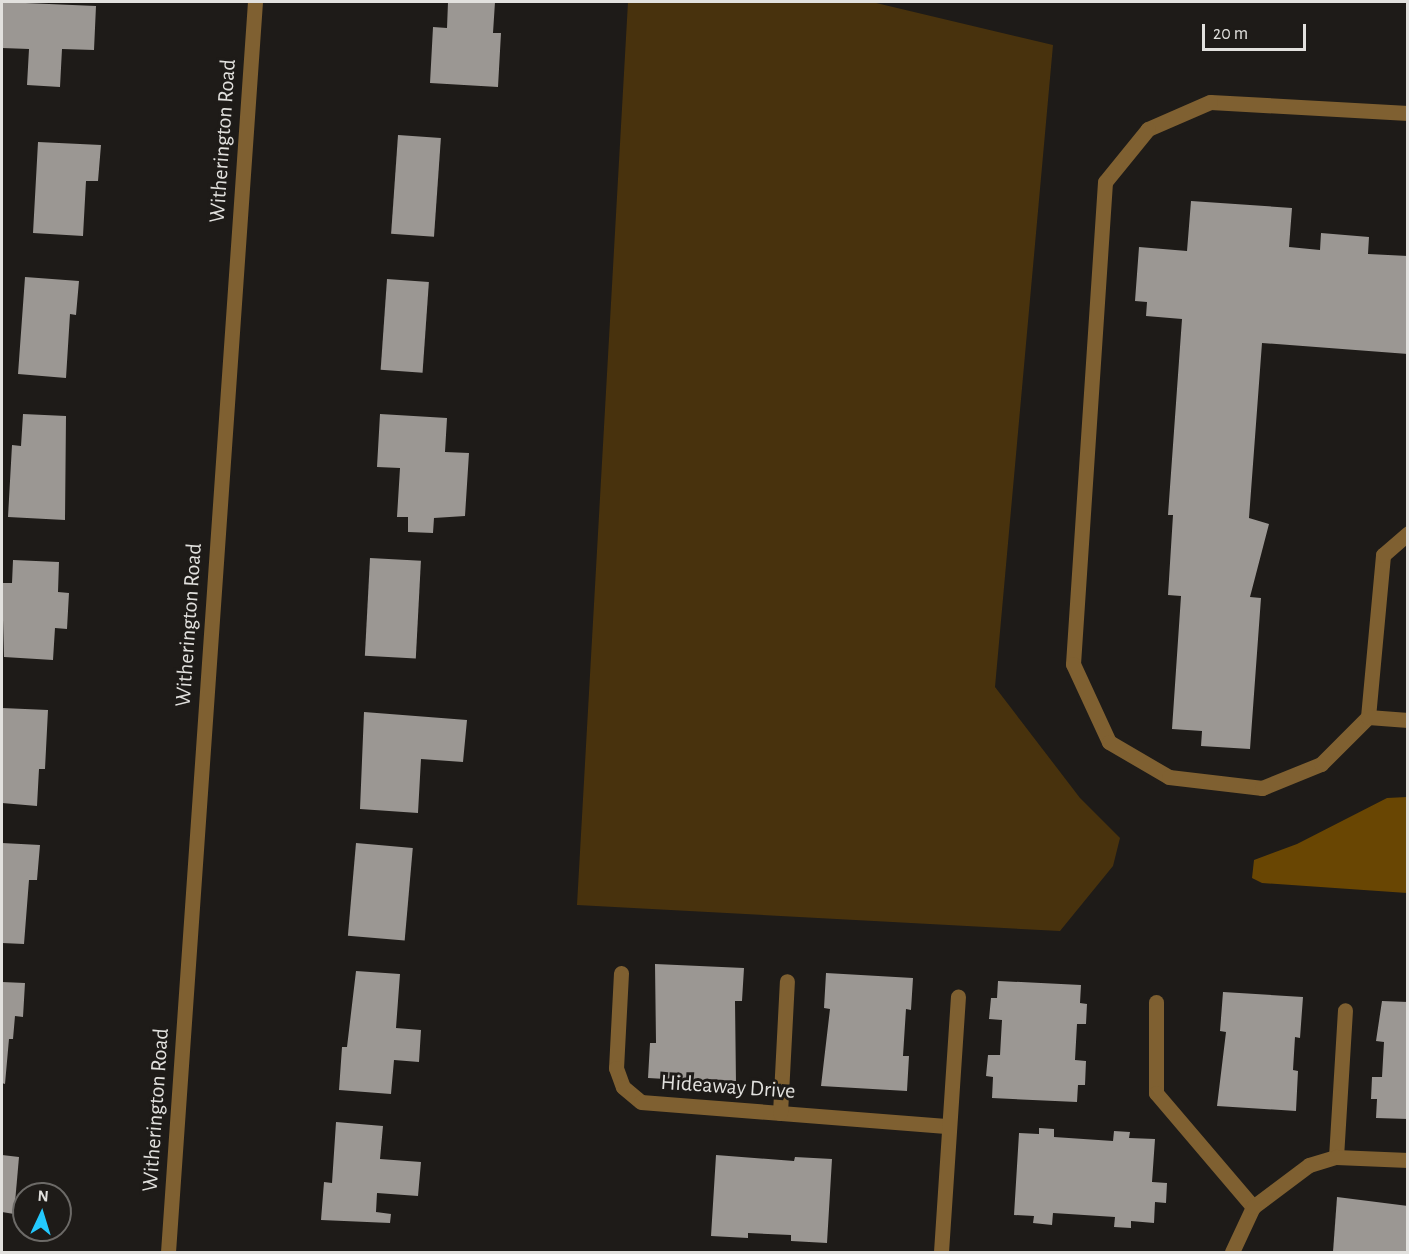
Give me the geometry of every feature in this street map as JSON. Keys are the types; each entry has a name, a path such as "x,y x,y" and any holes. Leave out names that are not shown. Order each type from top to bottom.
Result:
{"street":[{"name":"Witherington Road","path":"168,1252 255,2"},
{"path":"1407,113 1210,102 1148,129 1105,182 1073,664 1109,742 1169,777 1262,788 1322,764 1368,717 1383,555 1407,533"},
{"path":"1368,717 1407,720"},
{"name":"Hideaway Drive","path":"621,973 616,1061 623,1087 641,1102 656,1106 949,1126"},
{"path":"780,1113 787,981"},
{"path":"941,1252 958,997"},
{"path":"1156,1002 1156,1093 1253,1207"},
{"path":"1336,1157 1345,1010"},
{"path":"1231,1252 1253,1207 1296,1172 1336,1157 1407,1160"}],"shaded area":[{"path":"628,2 872,2 1053,45 995,687 1080,798 1120,838 1113,866 1060,931 577,905"},
{"path":"1407,797 1407,893 1262,883 1252,878 1254,860 1297,844 1387,798"}],"building":[{"path":"2,2 96,6 94,50 62,49 60,87 27,85 29,49 2,48"},
{"path":"448,2 495,2 493,33 501,33 498,87 430,83 433,27 447,28"},
{"path":"398,135 441,138 434,237 391,234"},
{"path":"38,142 101,145 98,181 86,181 83,236 33,233"},
{"path":"1191,201 1292,208 1289,247 1320,250 1321,233 1369,237 1368,254 1408,256 1408,354 1262,343 1249,518 1269,524 1250,597 1261,598 1250,749 1201,746 1202,731 1172,729 1181,596 1168,595 1173,515 1168,515 1182,319 1146,316 1147,302 1135,301 1139,247 1187,251"},
{"path":"25,277 79,281 76,315 70,314 66,378 18,374"},
{"path":"387,279 429,282 423,373 381,370"},
{"path":"23,414 66,416 65,520 8,517 12,445 21,446"},
{"path":"380,414 447,418 445,452 469,453 465,516 434,518 433,533 408,532 408,517 397,517 400,468 377,467"},
{"path":"370,558 421,561 416,659 365,656"},
{"path":"13,560 59,562 58,592 69,593 67,629 55,628 53,660 4,657 2,583 12,583"},
{"path":"2,708 48,710 45,769 39,769 37,806 2,803"},
{"path":"364,712 467,720 463,762 421,759 418,813 360,809"},
{"path":"2,843 40,845 37,880 29,880 24,944 2,943"},
{"path":"356,843 413,848 405,941 348,936"},
{"path":"655,964 744,968 742,1001 735,1001 736,1083 648,1078 650,1043 656,1043"},
{"path":"356,971 400,974 396,1028 421,1030 419,1062 394,1060 391,1094 339,1090 342,1047 347,1047"},
{"path":"826,973 913,978 911,1010 906,1009 903,1056 909,1056 907,1091 821,1086 830,1009 824,1008"},
{"path":"998,981 1081,985 1080,1003 1087,1004 1086,1024 1077,1024 1075,1060 1086,1061 1085,1085 1078,1085 1077,1102 992,1098 993,1077 986,1076 988,1055 1000,1055 1002,1020 989,1019 991,998 997,998"},
{"path":"2,982 25,983 23,1017 15,1016 13,1039 9,1039 5,1084 2,1083"},
{"path":"1223,992 1303,997 1300,1038 1295,1037 1293,1070 1298,1071 1296,1111 1217,1106 1226,1032 1220,1031"},
{"path":"1382,1001 1408,1002 1408,1119 1376,1118 1377,1099 1371,1099 1372,1077 1382,1077 1384,1042 1376,1041"},
{"path":"336,1122 383,1126 380,1159 421,1162 418,1196 377,1193 376,1212 391,1214 390,1223 321,1220 324,1182 332,1183"},
{"path":"1039,1128 1054,1129 1054,1137 1113,1141 1114,1131 1130,1132 1129,1138 1155,1139 1152,1182 1167,1183 1166,1203 1155,1202 1154,1223 1131,1221 1131,1228 1114,1227 1115,1217 1053,1213 1052,1225 1033,1223 1034,1216 1014,1215 1019,1133 1039,1134"},
{"path":"2,1155 19,1157 17,1182 12,1182 12,1214 2,1212"},
{"path":"716,1155 794,1161 795,1157 832,1159 827,1243 791,1241 791,1235 748,1233 748,1238 711,1236"},
{"path":"1337,1197 1408,1206 1408,1252 1333,1252"}]}
